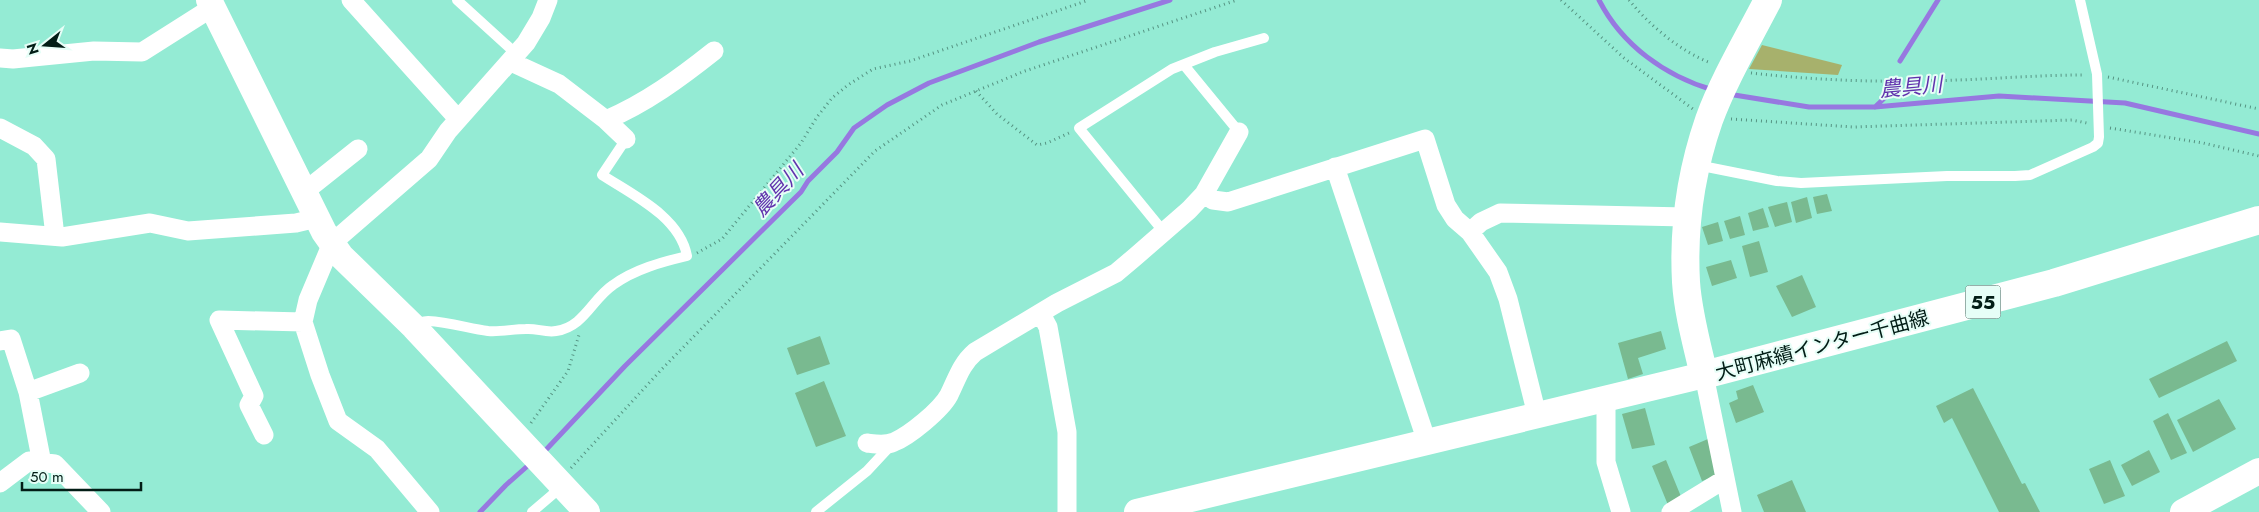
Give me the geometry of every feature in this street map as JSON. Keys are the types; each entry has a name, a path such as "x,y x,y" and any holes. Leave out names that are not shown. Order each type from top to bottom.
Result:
{"main road":[{"name":"大町麻績インター千曲線","path":"1768,0 1732,73 1709,113 1686,217 1686,282 1704,375 2054,283 2259,220"}],"street":[{"path":"351,0 458,119"},
{"path":"430,512 377,449 338,421 320,376 303,322 308,300 332,243 424,164 458,119 511,62 541,18 548,0"},
{"path":"0,58 12,59 94,51 142,52 211,3 317,218 332,243 360,275 414,327 587,512"},
{"path":"606,120 656,95 714,51"},
{"path":"511,62 559,84 606,120 626,139"},
{"path":"0,128 34,146 46,159 55,236"},
{"path":"867,443 881,445 893,442 924,421 941,406 967,359 1040,314 1116,272 1189,210 1204,194 1239,132"},
{"path":"1204,194 1213,200 1228,202 1425,139 1446,205 1455,219 1470,232 1498,272 1508,299 1537,415"},
{"path":"304,192 358,149"},
{"path":"1334,167 1427,442"},
{"path":"1470,232 1481,222 1500,213 1686,217"},
{"path":"0,232 62,237 150,223 188,231 296,223 317,218"},
{"path":"1040,314 1048,327 1066,432 1067,512"},
{"path":"264,435 249,405 254,396 220,320 303,322"},
{"path":"0,341 11,339 28,392 42,463"},
{"path":"28,392 80,373"},
{"path":"1137,512 1704,375 1732,512"},
{"path":"1606,399 1606,462 1616,490 1621,512"},
{"path":"0,483 29,461 55,464 101,512"},
{"path":"2196,509 2259,471"},
{"path":"1671,512 1725,479"}],"lane":[{"path":"457,0 512,50 511,62"},
{"path":"1696,165 1778,181 1801,183 1946,176 2015,176 2030,175 2093,148 2098,143 2097,77 2080,0"},
{"path":"1163,231 1079,128 1172,69 1215,52 1264,38"},
{"path":"1184,65 1239,132"},
{"path":"414,327 426,321 489,331 511,332 526,329 546,332 567,328 584,318 591,306 612,285 649,267 687,256 681,234 648,205 602,175 626,139"},
{"path":"816,512 867,471 893,442"},
{"path":"532,512 552,495 558,480"}],"path":[{"path":"687,256 703,251 722,240 796,149 832,98 873,69 910,61 1089,0"},
{"path":"558,480 660,370 875,151 942,105 1025,71 1237,0"},
{"path":"1561,0 1624,58 1709,113 1853,127 2072,120 2099,123 2203,143 2259,156"},
{"path":"1630,0 1639,12 1667,36 1701,60 1732,73 1839,80 1916,81 2025,75 2097,77 2259,109"},
{"path":"976,91 997,114 1037,144 1047,143 1079,128"},
{"path":"520,441 568,371 584,318"}],"green space":[{"path":"1762,45 1842,65 1838,75 1749,69"}],"building":[{"path":"1827,194 1832,211 1817,214 1813,197"},
{"path":"1807,197 1812,218 1796,223 1791,202"},
{"path":"1787,202 1792,222 1775,227 1768,207"},
{"path":"1763,208 1769,227 1753,231 1748,213"},
{"path":"1740,216 1745,235 1730,239 1724,221"},
{"path":"1718,222 1723,241 1708,245 1702,227"},
{"path":"1759,241 1768,272 1750,277 1742,246"},
{"path":"1731,260 1737,278 1712,286 1706,267"},
{"path":"1802,275 1816,307 1792,317 1776,286"},
{"path":"1661,331 1666,349 1638,358 1643,374 1628,379 1618,343"},
{"path":"820,336 830,364 797,375 787,348"},
{"path":"2227,341 2237,361 2159,398 2149,379"},
{"path":"824,381 846,436 816,447 795,393"},
{"path":"1753,385 1764,412 1736,423 1729,403 1738,399 1736,391"},
{"path":"1973,388 2022,484 2025,483 2040,512 1999,512 1952,418 1944,423 1936,406"},
{"path":"2219,399 2236,429 2193,452 2177,420"},
{"path":"1645,408 1655,445 1632,449 1622,414"},
{"path":"2168,413 2187,453 2171,460 2153,421"},
{"path":"1708,439 1721,474 1702,481 1689,447"},
{"path":"2149,450 2160,472 2132,486 2121,465"},
{"path":"1666,460 1682,499 1668,505 1652,466"},
{"path":"2110,460 2125,496 2104,504 2089,469"},
{"path":"1792,480 1806,512 1764,512 1757,495"}],"waterway":[{"name":"農具川","path":"542,454 625,366 801,192 808,181 837,152 854,128 887,105 929,83 1039,42 1170,0"},
{"name":"農具川","path":"1599,0 1620,31 1647,57 1678,76 1713,90"},
{"path":"1900,61 1938,0"},
{"path":"1875,107 1895,88"},
{"name":"農具川","path":"1728,94 1809,107 1875,107 1999,96 2125,103 2259,134"},
{"name":"農具川","path":"480,512 532,462"}]}
